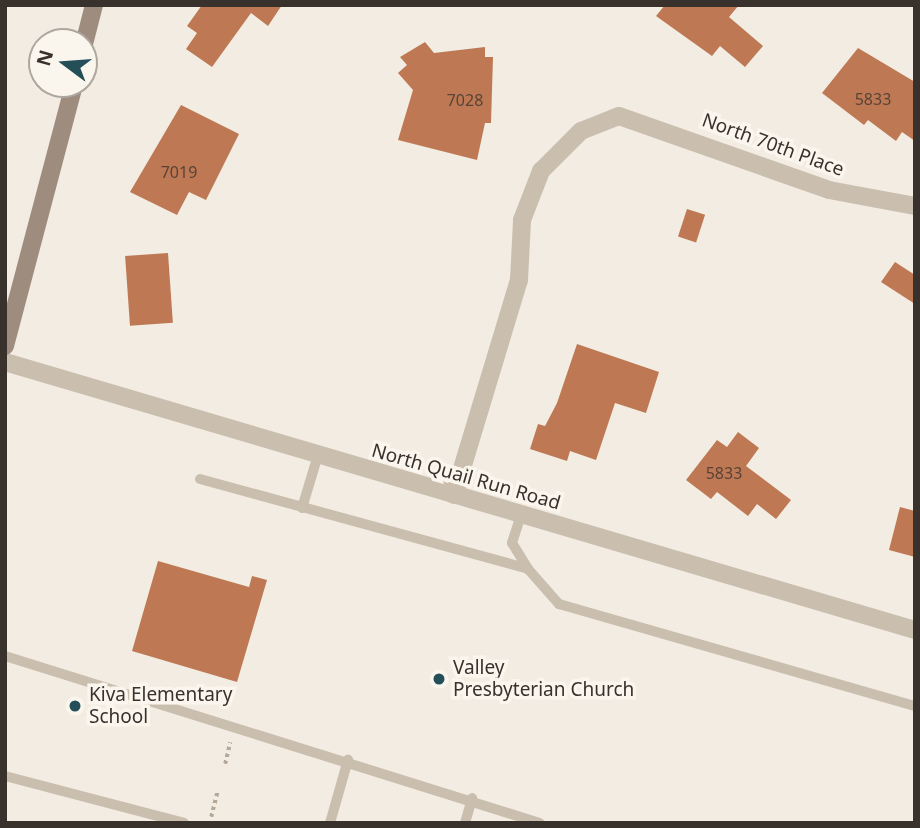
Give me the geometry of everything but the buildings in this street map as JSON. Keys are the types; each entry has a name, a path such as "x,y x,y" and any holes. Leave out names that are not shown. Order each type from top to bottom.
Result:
{"street":[{"path":"88,28 94,5"},
{"path":"5,346 70,98"},
{"name":"North 70th Place","path":"454,495 519,280 522,220 541,171 581,131 619,116 829,190 915,206"},
{"name":"North Quail Run Road","path":"5,362 915,630"}],"lane":[{"path":"302,509 318,455"},
{"path":"200,479 528,569"},
{"path":"521,515 512,542 528,569 559,604 915,706"},
{"path":"5,656 472,798 540,823"},
{"path":"330,823 348,760"},
{"path":"5,776 184,823"},
{"path":"465,823 472,798"}],"path":[{"path":"225,764 232,739"},
{"path":"211,817 217,793"}],"place":[{"name":"Valley Presbyterian Church","path":"439,679"},
{"name":"Kiva Elementary School","path":"75,706"}]}
